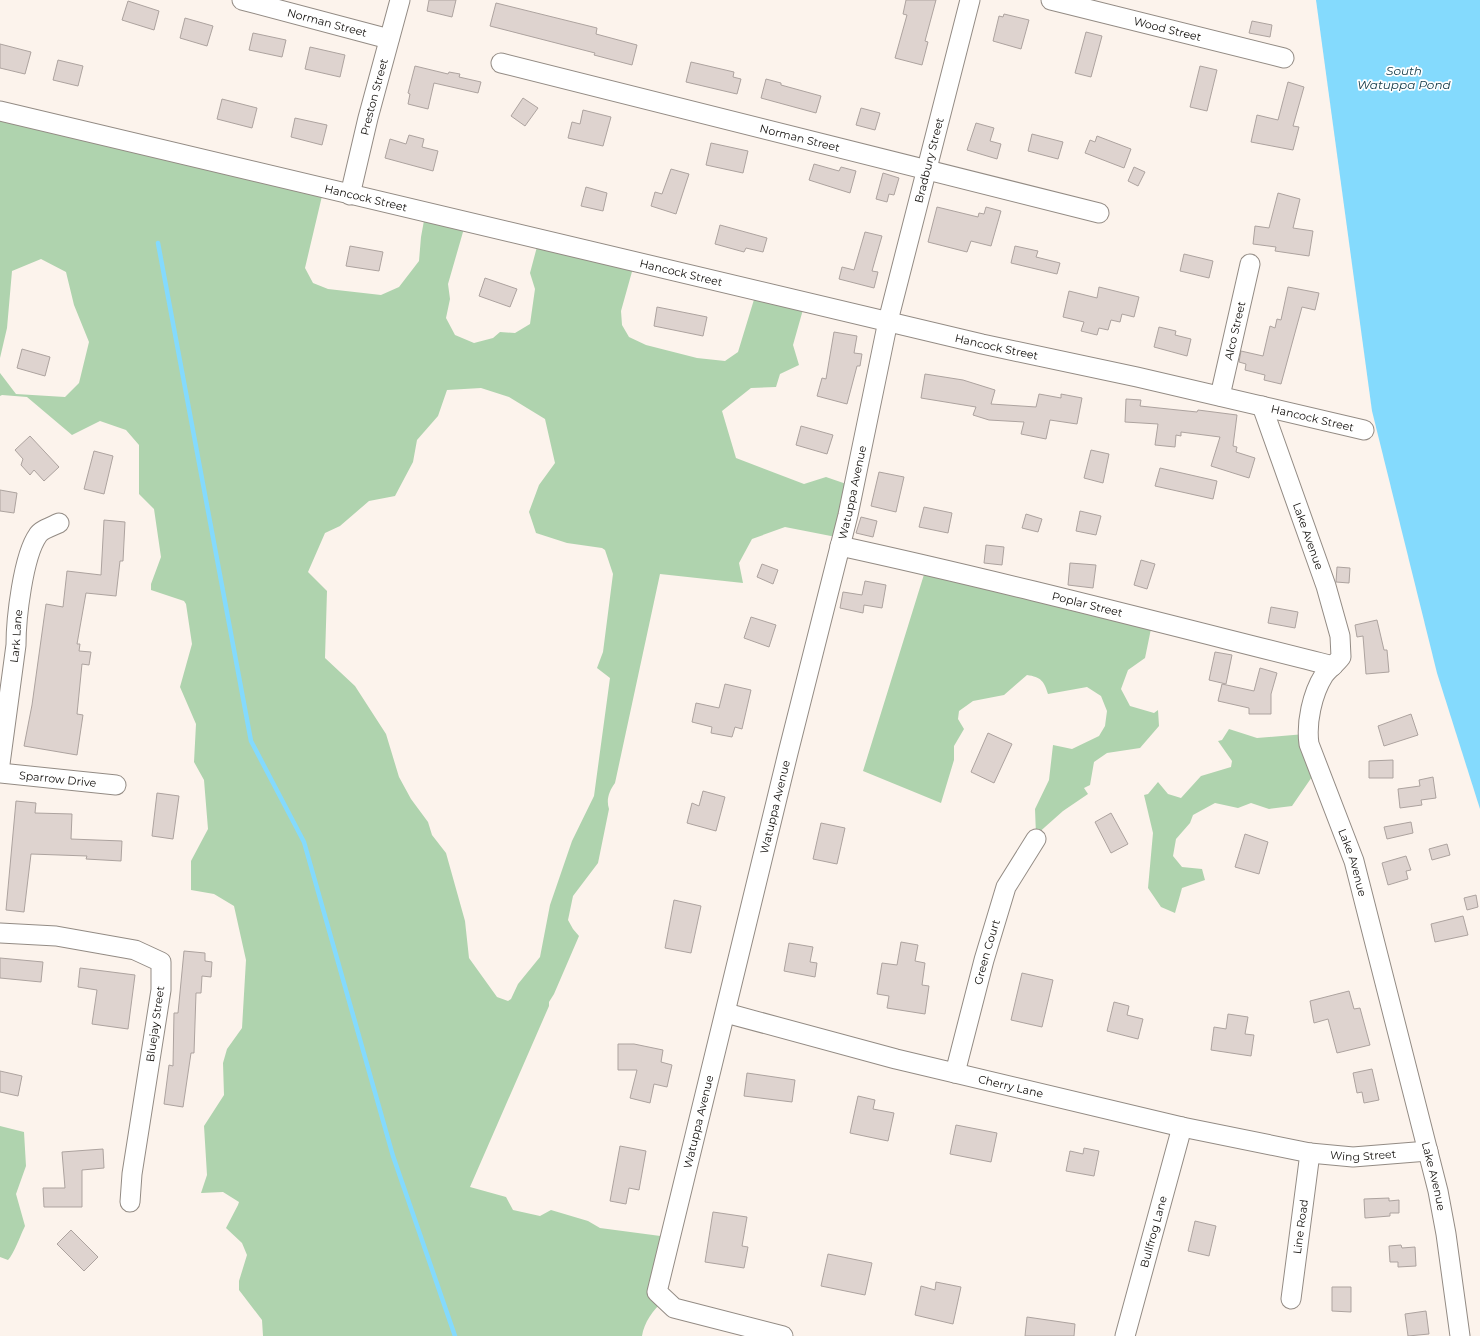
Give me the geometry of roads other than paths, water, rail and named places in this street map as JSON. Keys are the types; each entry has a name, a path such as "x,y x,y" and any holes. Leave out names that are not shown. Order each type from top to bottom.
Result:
{"street":[{"name":"Norman Street","path":"242,0 389,39"},
{"name":"Preston Street","path":"350,194 400,0"},
{"name":"Bradbury Street","path":"888,320 970,0"},
{"name":"Wood Street","path":"1051,0 1284,58"},
{"name":"Norman Street","path":"501,62 1099,213"},
{"name":"Hancock Street","path":"0,111 888,320 982,344 1220,396 1364,430"},
{"name":"Alco Street","path":"1220,396 1250,264"},
{"name":"Watuppa Avenue","path":"783,1336 674,1308 657,1292 848,515 888,320"},
{"name":"Lake Avenue","path":"1262,406 1306,525 1336,618 1341,653 1339,660 1324,675 1312,707 1308,728 1309,744 1354,861 1428,1151 1446,1234 1460,1336"},
{"name":"Lark Lane","path":"0,764 16,645 16,630 28,558 38,534 59,523"},
{"name":"Poplar Street","path":"840,546 972,575 1333,666"},
{"name":"Sparrow Drive","path":"0,773 116,785"},
{"name":"Green Court","path":"955,1073 984,960 1006,887 1036,839"},
{"name":"Bluejay Street","path":"0,933 56,936 135,950 161,962 161,990 132,1174 130,1202"},
{"name":"Cherry Lane","path":"726,1013 896,1060 1182,1127 1304,1152"},
{"name":"Bullfrog Lane","path":"1125,1336 1182,1127"},
{"name":"Wing Street","path":"1304,1152 1353,1157 1428,1151"},
{"name":"Line Road","path":"1291,1299 1304,1152"}],"water":[{"name":"South Watuppa Pond","path":"1316,0 1480,0 1480,809 1437,673 1372,411"}],"waterway":[{"path":"158,243 251,741 304,842 393,1156 455,1336"}]}
